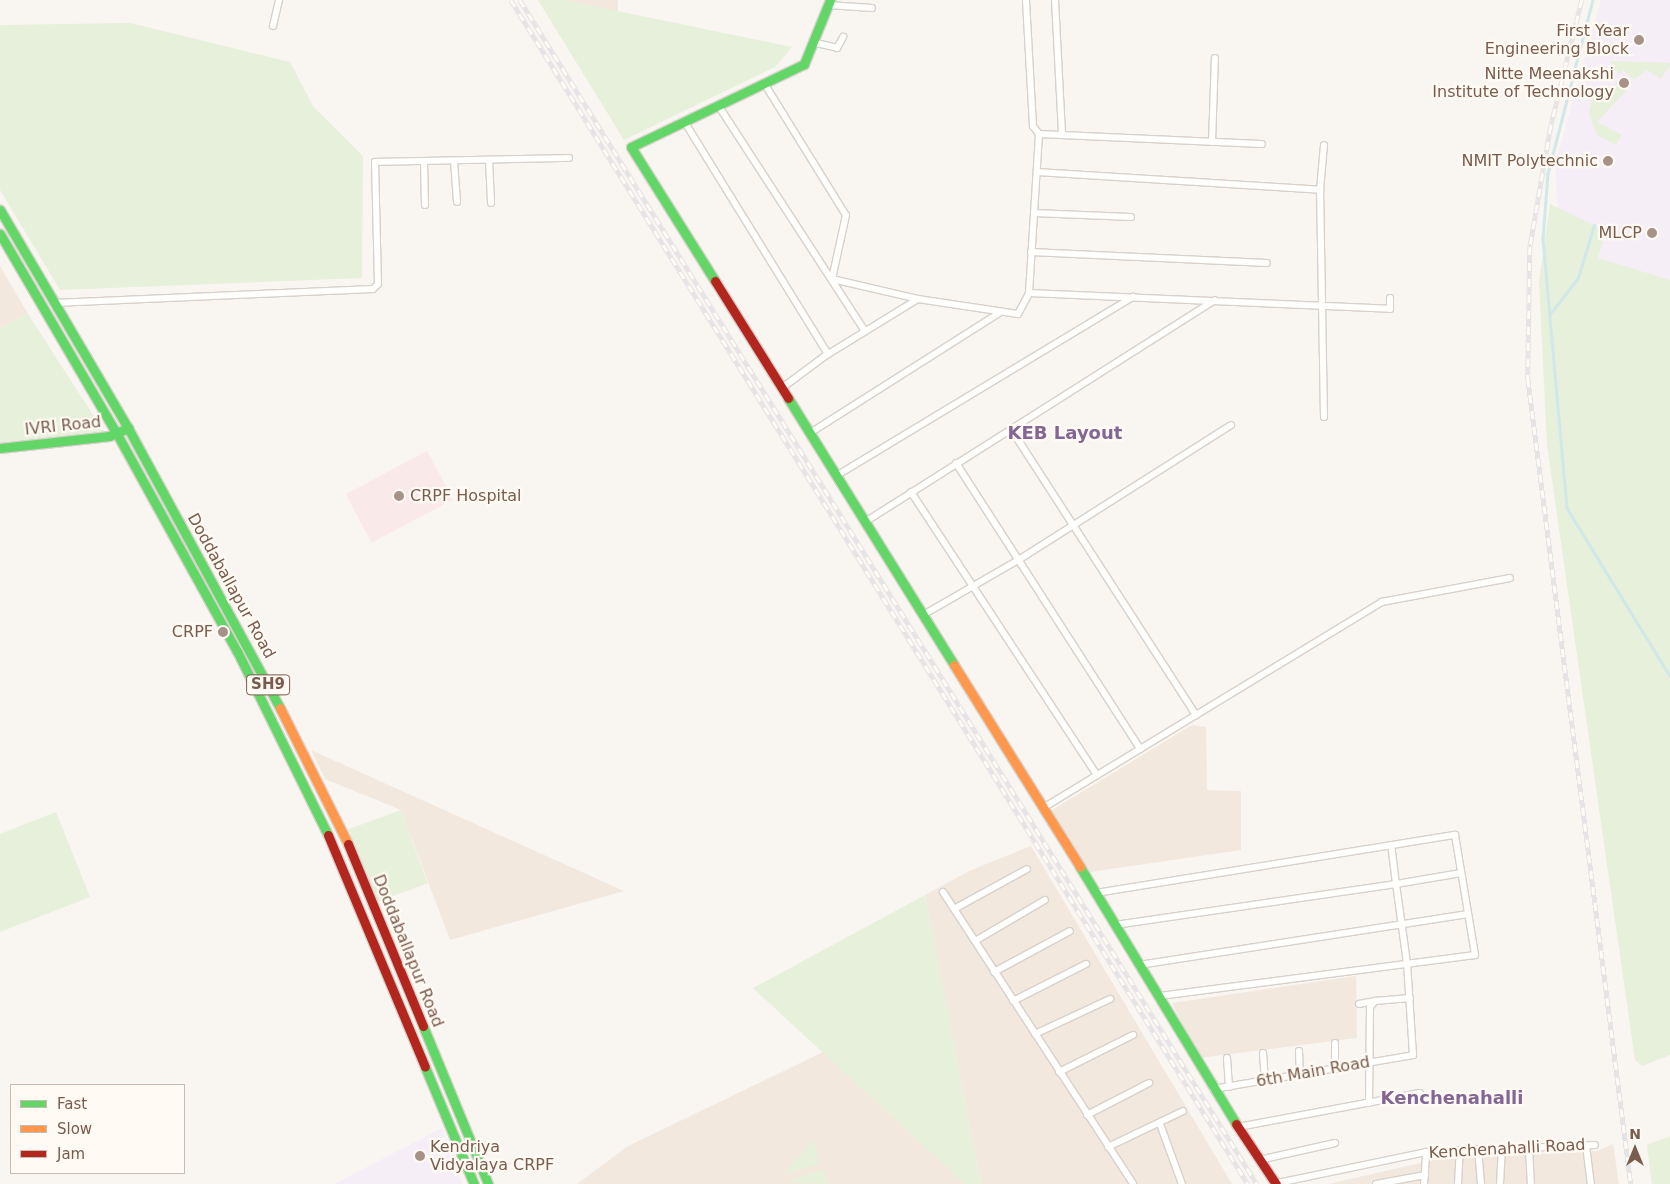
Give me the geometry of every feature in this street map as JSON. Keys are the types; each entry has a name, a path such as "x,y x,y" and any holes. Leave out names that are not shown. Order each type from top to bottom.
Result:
{"main road":[{"path":"829,2 804,64 631,147 1096,893 1213,1090 1275,1183"},
{"name":"Doddaballapur Road","path":"0,210 128,428 337,817 488,1184"},
{"name":"Doddaballapur Road","path":"0,234 117,434 237,651 324,825 474,1184"},
{"name":"IVRI Road","path":"0,448 117,434 128,428"}],"street":[{"path":"273,26 279,0"},
{"path":"832,279 918,299 999,313 1018,314 1029,293 1039,134 1033,126 1026,0"},
{"path":"1055,0 1062,135"},
{"path":"829,2 872,8"},
{"path":"812,42 836,48 843,37"},
{"path":"1212,142 1215,58"},
{"path":"764,83 846,215 832,279"},
{"path":"718,105 866,331"},
{"path":"684,121 828,354"},
{"path":"1039,134 1262,144"},
{"path":"1324,145 1320,190 1324,417"},
{"path":"54,303 376,288 375,162 569,158"},
{"path":"489,160 491,202"},
{"path":"424,161 425,205"},
{"path":"454,161 457,202"},
{"path":"1036,172 1320,190"},
{"path":"1034,213 1131,217"},
{"path":"1031,252 1267,263"},
{"path":"1029,293 1323,304 1390,309 1390,298"},
{"path":"836,476 1134,297"},
{"path":"782,388 828,354 918,299"},
{"path":"865,522 1215,300"},
{"path":"810,433 999,313"},
{"path":"923,615 1020,559 1231,425"},
{"path":"1011,429 1196,715"},
{"path":"956,463 1020,559 1140,749"},
{"path":"911,492 1097,775"},
{"path":"1043,808 1382,602 1510,578"},
{"path":"1096,893 1455,835 1474,955 1158,996"},
{"path":"1359,1004 1410,998 1391,845"},
{"path":"954,909 1027,869"},
{"path":"1115,925 1461,873"},
{"path":"943,892 1133,1184"},
{"path":"974,941 1045,900"},
{"path":"1139,966 1468,914"},
{"path":"994,972 1070,931"},
{"path":"1013,1001 1086,964"},
{"name":"6th Main Road","path":"1213,1090 1412,1056 1410,998"},
{"path":"1035,1034 1110,999"},
{"path":"1369,1103 1370,1007 1375,1001"},
{"path":"1059,1072 1133,1034"},
{"path":"1335,1043 1335,1068"},
{"path":"1299,1051 1300,1075"},
{"path":"1263,1053 1265,1081"},
{"path":"1227,1058 1229,1087"},
{"path":"1087,1115 1149,1083"},
{"path":"1238,1127 1420,1093"},
{"path":"1108,1147 1160,1124 1183,1111"},
{"path":"1160,1124 1182,1184"},
{"path":"1259,1160 1335,1143"},
{"path":"1586,1145 1591,1184"},
{"name":"Kenchenahalli Road","path":"1275,1183 1426,1152 1595,1145"},
{"path":"1529,1148 1531,1184"},
{"path":"1478,1149 1481,1184"},
{"path":"1458,1184 1460,1150"},
{"path":"1500,1184 1502,1150"},
{"path":"1424,1184 1426,1152"},
{"path":"1376,1184 1425,1175"}],"shaded area":[{"path":"564,0 618,0 618,13"},
{"path":"1601,0 1670,0 1670,542 1576,501 1555,165"},
{"path":"0,266 28,314 0,328"},
{"name":"CRPF Hospital","path":"427,451 453,500 372,543 346,494"},
{"path":"1192,725 1206,727 1207,790 1241,791 1241,850 1090,872 1052,810"},
{"path":"311,750 624,891 450,940 401,810 325,779"},
{"path":"1031,846 1232,1184 981,1184 925,895 969,871"},
{"path":"1356,976 1357,1038 1199,1058 1172,1003"},
{"path":"825,1051 965,1184 577,1184 628,1146"},
{"name":"Kendriya Vidyalaya CRPF","path":"442,1128 462,1184 334,1184"},
{"path":"1613,1144 1619,1184 1328,1184 1443,1158 1597,1151"}],"green space":[{"path":"538,0 564,0 792,47 775,67 624,140"},
{"path":"130,23 290,62 313,106 363,156 362,278 60,290 0,190 0,25"},
{"path":"1610,61 1670,63 1670,65 1661,79 1647,70 1634,80 1623,70 1619,75"},
{"path":"1618,81 1627,90 1597,122 1622,135 1616,145 1597,135 1589,113 1594,88 1607,93"},
{"path":"1550,204 1606,231 1598,258 1670,280 1670,1055 1642,1066 1635,1060 1547,445 1539,281"},
{"path":"28,314 105,433 0,444 0,328"},
{"path":"401,810 428,883 375,902 348,829"},
{"path":"56,812 90,897 0,932 0,834"},
{"path":"925,895 981,1184 965,1184 753,988"},
{"path":"1670,1136 1670,1184 1652,1184 1647,1145"},
{"path":"813,1140 819,1164 784,1175"},
{"path":"824,1169 829,1184 786,1182"}],"waterway":[{"path":"1593,0 1548,174 1543,239 1567,508 1670,676"},
{"path":"1550,314 1578,278 1594,225"}],"railway":[{"path":"511,0 1248,1184"},
{"path":"520,0 1257,1184"},
{"path":"1582,0 1551,126 1530,247 1528,379 1631,1184"}],"traffic: fast":[{"path":"715,281 631,147 804,64 830,0"},
{"path":"0,210 128,428 280,708"},
{"path":"0,234 117,434 237,651 328,835"},
{"path":"788,398 954,665"},
{"path":"0,448 109,436 128,428"},
{"path":"1080,867 1236,1124"},
{"path":"423,1026 488,1184"},
{"path":"425,1067 474,1184"}],"traffic: slow":[{"path":"954,665 1080,867"},
{"path":"280,708 348,844"}],"traffic: jam":[{"path":"715,281 788,398"},
{"path":"328,835 425,1067"},
{"path":"348,844 423,1026"},
{"path":"1236,1124 1276,1184"}],"place":[{"name":"First Year Engineering Block","path":"1639,40"},
{"name":"Nitte Meenakshi Institute of Technology","path":"1624,83"},
{"name":"NMIT Polytechnic","path":"1608,161"},
{"name":"MLCP","path":"1652,233"},
{"name":"CRPF Hospital","path":"399,496"},
{"name":"CRPF","path":"223,632"},
{"name":"Kendriya Vidyalaya CRPF","path":"420,1156"}],"district":[{"name":"KEB Layout","path":"1065,433"},
{"name":"Kenchenahalli","path":"1452,1098"}]}
